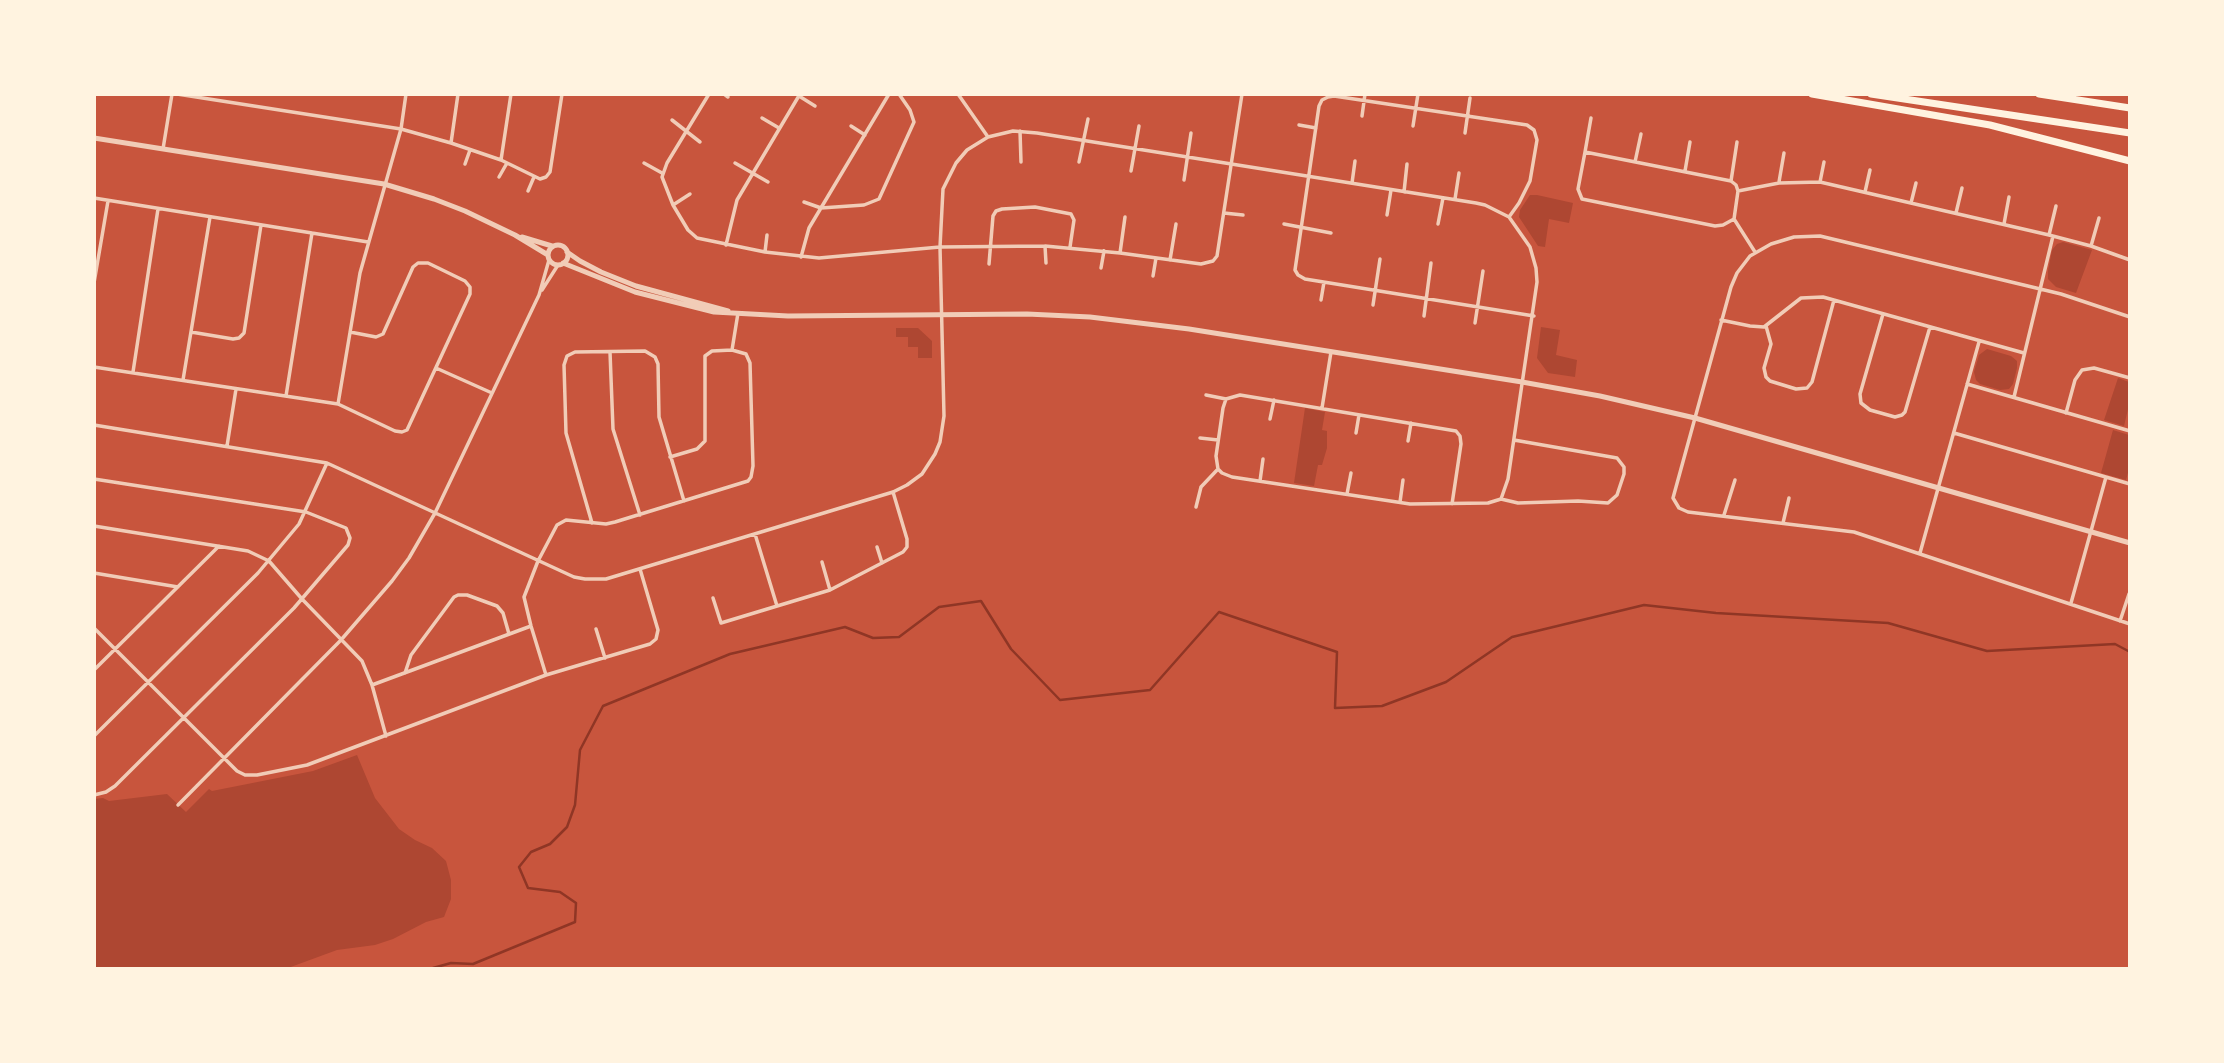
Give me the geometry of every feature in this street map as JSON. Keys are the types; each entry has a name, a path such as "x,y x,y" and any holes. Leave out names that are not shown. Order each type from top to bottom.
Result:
{"highway":[{"path":"1812,94 1990,125 2130,161"},
{"path":"1871,94 2130,133"},
{"path":"2039,94 2130,108"}],"street":[{"path":"163,149 174,94 401,130 501,160 543,179 550,172 562,94"},
{"path":"338,404 360,273 401,130 406,94"},
{"path":"451,143 458,94"},
{"path":"501,160 511,94"},
{"path":"709,94 662,173 662,181 673,205 692,235 726,245 801,257 940,247 1045,246 1201,264 1215,260 1242,94"},
{"path":"801,257 806,235 889,94"},
{"path":"804,202 821,208 864,205 879,199 914,122 912,113 899,94"},
{"path":"958,94 988,137"},
{"path":"1362,116 1365,94"},
{"path":"1413,126 1418,94"},
{"path":"726,245 737,200 799,95 815,106"},
{"path":"1509,217 1530,181 1536,140 1534,130 1527,125 1334,96 1325,98 1319,106 1296,272 1304,279 1534,316"},
{"path":"1465,133 1470,98"},
{"path":"762,118 779,128"},
{"path":"1591,118 1578,189 1580,197 1585,201 1715,226 1734,219"},
{"path":"1079,162 1088,119"},
{"path":"672,121 700,142"},
{"path":"1300,125 1316,128"},
{"path":"851,126 865,135"},
{"path":"1131,171 1139,126"},
{"path":"1020,131 1021,162"},
{"path":"94,425 327,463 538,561 585,579 606,579 892,492 922,474 940,442 944,416 941,199 948,177 967,150 988,137 1020,131 1485,205 1509,217 1525,236 1536,268 1537,282 1514,440 1506,488 1501,499"},
{"path":"1184,180 1191,133"},
{"path":"1635,162 1641,134"},
{"path":"94,138 384,184 434,199 515,235 552,246 560,245 580,261 636,286 734,313"},
{"path":"1685,171 1690,142"},
{"path":"1731,181 1737,142"},
{"path":"466,164 470,150"},
{"path":"1585,152 1731,181 1738,191 1734,219 1755,252"},
{"path":"1779,183 1784,153"},
{"path":"1352,183 1355,161"},
{"path":"1820,182 1824,162"},
{"path":"499,177 507,163"},
{"path":"643,163 662,173"},
{"path":"736,163 768,181"},
{"path":"1404,191 1407,164"},
{"path":"1865,192 1871,170"},
{"path":"1455,200 1459,173"},
{"path":"528,191 534,177"},
{"path":"1738,191 1779,183 1820,182 2051,235 2130,260"},
{"path":"1911,203 1916,183"},
{"path":"1956,213 1962,188"},
{"path":"1387,215 1391,190"},
{"path":"673,205 690,194"},
{"path":"2004,224 2009,197"},
{"path":"94,198 368,242"},
{"path":"1438,223 1443,198"},
{"path":"94,283 107,201"},
{"path":"2014,398 2056,206"},
{"path":"989,264 993,216 996,211 1035,207 1071,214 1074,220 1070,247"},
{"path":"133,373 158,209"},
{"path":"1224,213 1243,215"},
{"path":"183,380 210,217"},
{"path":"1119,253 1125,217"},
{"path":"2091,246 2099,218"},
{"path":"1284,223 1331,233"},
{"path":"1170,260 1176,224"},
{"path":"191,332 233,339 240,338 244,333 261,225"},
{"path":"286,397 312,233"},
{"path":"515,235 561,264 649,296 714,312 817,317 941,314 1090,317 1178,327 1600,396 1695,418 2130,543"},
{"path":"765,252 767,235"},
{"path":"2130,317 2062,293 1820,236 1787,238 1755,252 1737,273 1721,320 1673,498 1676,506 1685,512 1854,532 2130,624"},
{"path":"539,295 552,246"},
{"path":"1045,246 1046,263"},
{"path":"1101,268 1104,251"},
{"path":"178,805 341,640 409,558 435,513 539,295 566,260 567,252"},
{"path":"1153,276 1156,258"},
{"path":"1373,305 1380,259"},
{"path":"94,367 338,404 395,431 405,431 410,427 471,290 465,281 425,262 418,263 383,334 376,337 350,332"},
{"path":"1424,316 1431,263"},
{"path":"1475,323 1483,271"},
{"path":"1321,300 1324,282"},
{"path":"1721,320 1750,326 1766,326 1801,298 1815,296 2024,353"},
{"path":"1766,326 1771,344 1764,368 1766,377 1770,381 1796,389 1807,387 1812,382 1835,300"},
{"path":"732,350 734,313"},
{"path":"1883,314 1860,394 1863,405 1870,410 1895,417 1905,412 1930,327"},
{"path":"1920,554 1979,342"},
{"path":"547,675 524,597 538,561 560,522 566,520 606,524 743,484 751,477 750,359 744,353 732,350 712,351 704,358 704,444 697,449 670,457"},
{"path":"592,523 566,433 564,365 567,356 572,353 645,351 655,357 658,365 659,417 684,501"},
{"path":"610,352 613,429 640,515"},
{"path":"1322,408 1331,352"},
{"path":"436,368 492,393"},
{"path":"2066,413 2077,374 2082,370 2094,368 2130,378"},
{"path":"1967,384 2130,431"},
{"path":"227,446 236,389"},
{"path":"1206,395 1226,399 1237,394 1453,430 1460,436 1461,444 1452,504"},
{"path":"1226,399 1216,462 1218,469 1227,475 1426,505 1488,503 1501,499 1518,503 1608,503 1617,495 1624,467 1617,458 1514,440"},
{"path":"1270,419 1274,400"},
{"path":"1356,433 1359,415"},
{"path":"1408,441 1411,423"},
{"path":"1954,433 2130,484"},
{"path":"1200,438 1218,440"},
{"path":"1260,481 1264,459"},
{"path":"94,736 269,561 299,524 327,463"},
{"path":"1196,507 1201,486 1218,469"},
{"path":"1347,494 1350,473"},
{"path":"2071,604 2106,477"},
{"path":"94,479 306,512 345,528 350,538 348,545 302,599 115,786 94,795"},
{"path":"1400,502 1403,480"},
{"path":"1724,516 1735,480"},
{"path":"713,598 721,622 830,590 903,552 907,544 892,492"},
{"path":"1783,523 1789,498"},
{"path":"94,526 248,551 269,561 362,662 372,685 386,736"},
{"path":"755,534 777,606"},
{"path":"94,670 219,546"},
{"path":"877,547 882,563"},
{"path":"822,562 830,590"},
{"path":"94,628 237,771 245,775 257,775 307,765 547,675 650,644 658,635 640,569"},
{"path":"94,573 178,587"},
{"path":"2120,621 2129,594"},
{"path":"405,673 411,655 457,595 467,595 497,607 503,613 509,634"},
{"path":"372,685 531,626"},
{"path":"596,629 605,658"}],"shaded area":[{"path":"1530,195 1573,203 1569,223 1549,219 1545,247 1538,246 1519,217 1520,210"},
{"path":"2063,242 2092,250 2076,293 2056,287 2048,279 2052,250"},
{"path":"1541,327 1560,330 1556,355 1577,360 1575,377 1548,373 1537,358"},
{"path":"896,328 918,328 932,341 932,358 918,358 918,347 908,347 908,337 896,337"},
{"path":"1987,349 2011,356 2017,361 2013,384 2009,389 2000,390 1980,384 1976,380 1974,372 1979,355"},
{"path":"2118,378 2129,382 2129,405 2124,426 2104,420"},
{"path":"1305,408 1325,412 1322,430 1327,431 1327,448 1322,465 1318,465 1314,486 1294,483"},
{"path":"2113,430 2129,435 2129,469 2126,480 2101,473"},
{"path":"357,755 375,798 399,829 432,848 446,861 451,880 451,899 444,917 426,922 375,945 337,950 288,968 95,968 94,799 103,798 109,801 167,794 186,812 209,789 212,791 313,771"}],"waterway":[{"path":"433,968 451,963 473,964 575,922 576,903 560,892 528,888 519,867 531,852 550,844 567,827 575,805 580,750 603,706 730,654 845,627 873,638 899,637 939,607 981,601 1011,649 1060,700 1150,690 1219,612 1337,652 1335,708 1382,706 1446,682 1512,637 1644,605 1716,613 1888,623 1987,651 2115,644 2130,652"}]}
